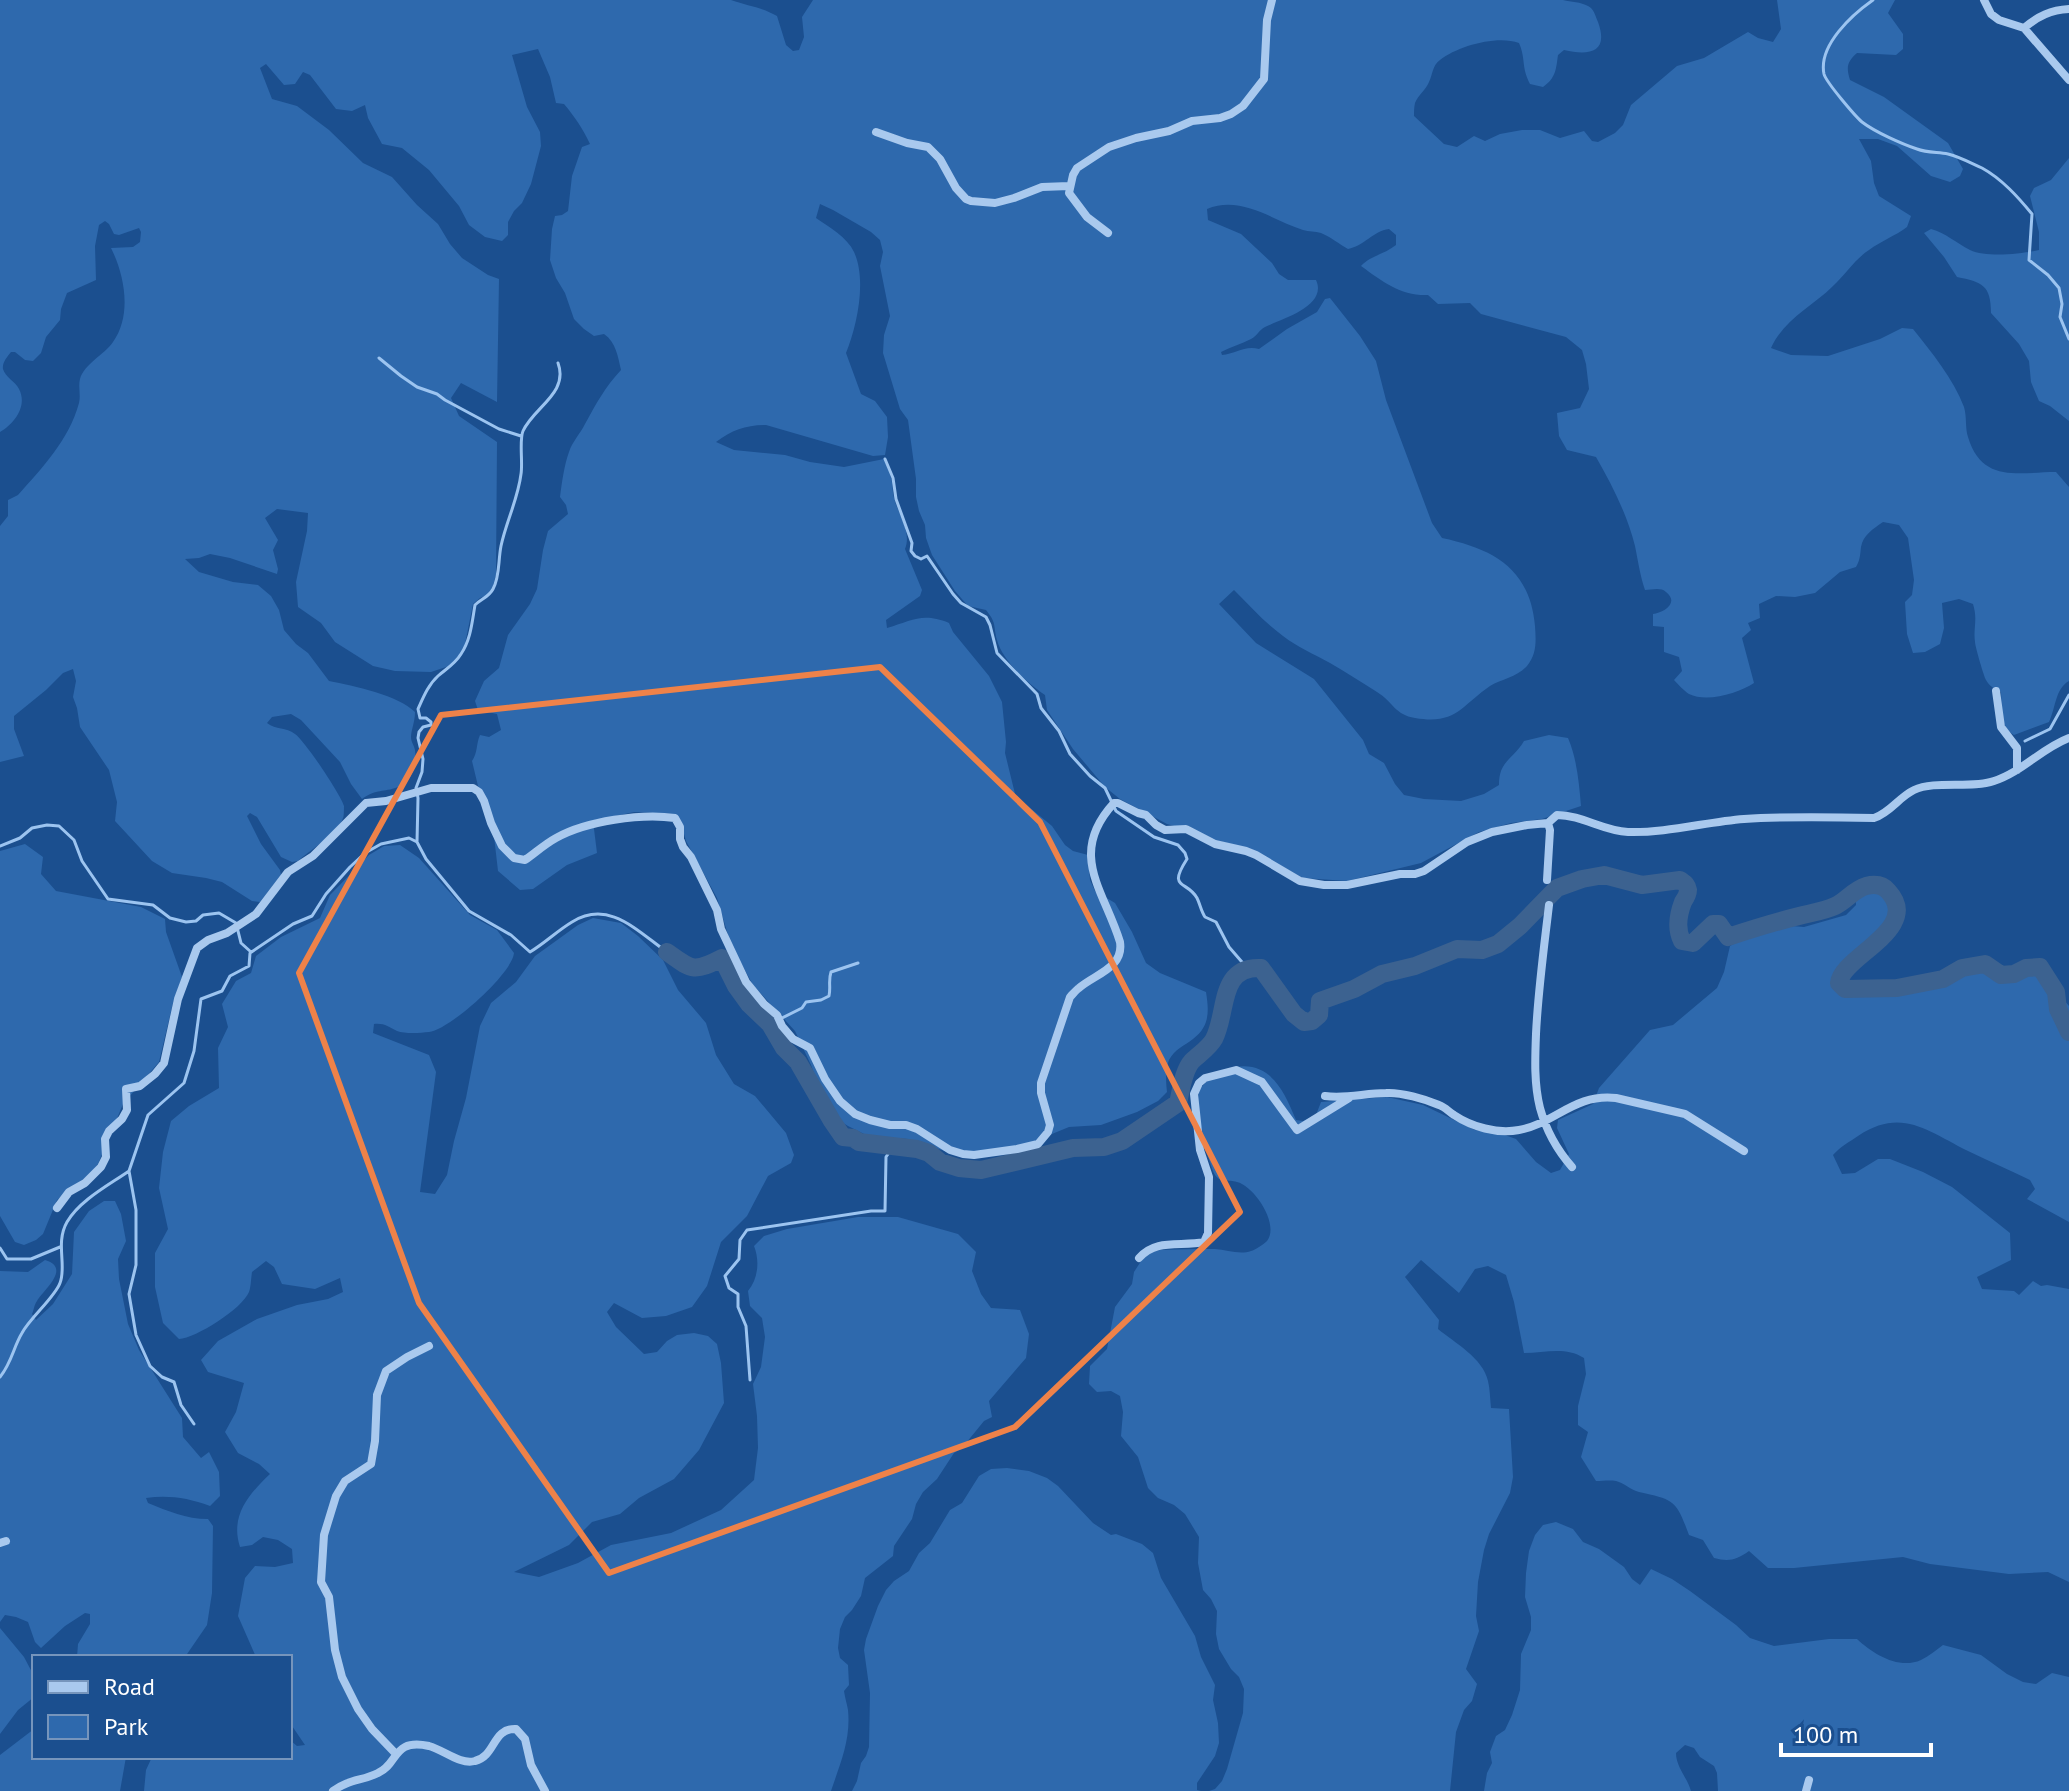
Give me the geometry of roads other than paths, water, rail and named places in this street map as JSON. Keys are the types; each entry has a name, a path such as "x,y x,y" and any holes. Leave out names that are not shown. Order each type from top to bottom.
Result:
{"street":[{"path":"1108,233 1087,217 1069,193 1077,168 1118,143 1169,131 1192,121 1220,118 1243,106 1264,79 1267,20 1272,0"},
{"path":"1984,0 1991,14 1999,20 2024,28 2069,80"},
{"path":"2024,28 2050,11 2069,9"},
{"path":"876,132 928,147 940,159 956,188 971,201 995,203 1042,187 1069,186"},
{"path":"1996,691 2001,727 2017,748 2017,770"},
{"path":"57,1208 69,1192 85,1183 101,1167 106,1157 105,1139 127,1110 126,1089 140,1086 164,1063 178,999 197,948 256,914 288,872 313,856 366,803 386,801 431,788 473,788 484,801 502,846 520,860 525,860 558,837 594,824 629,816 675,818 680,827 683,847 717,910 721,929 746,982 777,1015 793,1039 810,1048 840,1101 855,1114 890,1125 906,1125 950,1150 974,1155 1038,1144 1044,1138 1050,1125 1041,1083 1070,997 1119,958 1122,947 1094,877 1090,846 1094,833 1114,803 1146,815 1165,830 1186,829 1215,844 1256,855 1300,881 1347,885 1424,871 1467,842 1492,832 1548,823 1557,815 1568,815 1602,828 1628,832 1756,818 1874,818 1885,814 1918,788 1987,783 2000,779 2069,738"},
{"path":"1547,880 1548,823"},
{"path":"1549,905 1535,1063 1537,1096 1556,1147 1572,1167"},
{"path":"1139,1258 1154,1246 1204,1242 1208,1233 1209,1177 1200,1150 1194,1094 1205,1078 1236,1070 1262,1082 1297,1130 1350,1097"},
{"path":"1325,1096 1407,1095 1439,1104 1476,1127 1504,1131 1519,1130 1588,1099 1616,1098 1685,1114 1744,1151"},
{"path":"396,1754 372,1729 342,1677 335,1650 329,1597 321,1582 324,1535 336,1496 345,1481 371,1464 377,1395 386,1371 429,1346"},
{"path":"333,1791 350,1781 379,1773 401,1749 409,1746 429,1746 462,1761 470,1762 487,1756 501,1733 508,1729 516,1729 525,1739 531,1765 545,1791"},
{"path":"1806,1791 1809,1780"}],"waterway":[{"path":"1873,0 1847,22 1832,42 1824,63 1826,78 1867,126 1917,149 1948,154 1970,162 1989,172 2015,195 2032,214 2029,260 2059,288 2062,304 2060,317 2069,339"},
{"path":"379,358 417,387 437,394 499,429 521,436"},
{"path":"417,842 416,788 423,759 418,738 423,727 431,725 426,718 420,718 418,709 431,683 461,654 469,636 475,605 489,594 495,584 501,546 519,483 523,431 555,391 560,374 558,363"},
{"path":"885,459 912,543 911,551 921,559 927,556 961,603 986,617 997,653 1037,694 1041,708 1059,731 1070,754 1105,788 1116,811 1154,837 1178,845 1185,853 1187,859 1179,880 1193,892 1205,917 1216,922 1229,947 1248,969"},
{"path":"2025,741 2050,729 2069,695"},
{"path":"0,846 20,838 32,828 59,826 74,840 82,861 108,899 153,905 170,918 186,922 219,913 236,923 241,943 251,952"},
{"path":"194,1424 181,1405 174,1382 162,1377 150,1366 136,1335 129,1294 136,1265 136,1210 129,1171 148,1115 184,1083 194,1051 201,999 222,991 230,976 249,966 250,953 293,924 312,916 326,894 365,853 381,844 409,838 417,842 426,859 469,911 511,935 530,952 572,922 598,914 622,920 667,952"},
{"path":"667,952 693,967 705,966 722,958 749,1004 770,1024 784,1048 798,1062 843,1137 917,1149 929,1153 940,1162 981,1170 1073,1148 1104,1147 1122,1141 1178,1103 1189,1065 1214,1039 1231,982 1237,974 1247,969 1261,968 1294,1014 1304,1022 1312,1021 1319,1015 1320,1001 1354,989 1382,974 1415,966 1457,949 1482,950 1498,944 1557,888 1604,875 1642,885 1680,880 1684,883 1688,890 1680,912 1679,932 1682,941 1693,943 1713,924 1719,924 1728,937 1826,909 1839,904 1861,888 1881,886 1896,905 1896,918 1889,930 1843,973 1839,983 1845,989 1897,988 1943,979 1962,968 1985,964 2001,975 2040,967 2056,992 2058,1009 2069,1032"},
{"path":"770,1024 802,1008 806,1002 829,996 831,972 858,963"},
{"path":"750,1380 746,1326 738,1307 738,1294 729,1288 725,1276 739,1259 740,1240 747,1230 885,1211 886,1157 894,1145"},
{"path":"0,1377 26,1327 60,1283 61,1246 67,1222 87,1200 129,1171"},
{"path":"0,1248 7,1259 31,1259 60,1247"}]}
